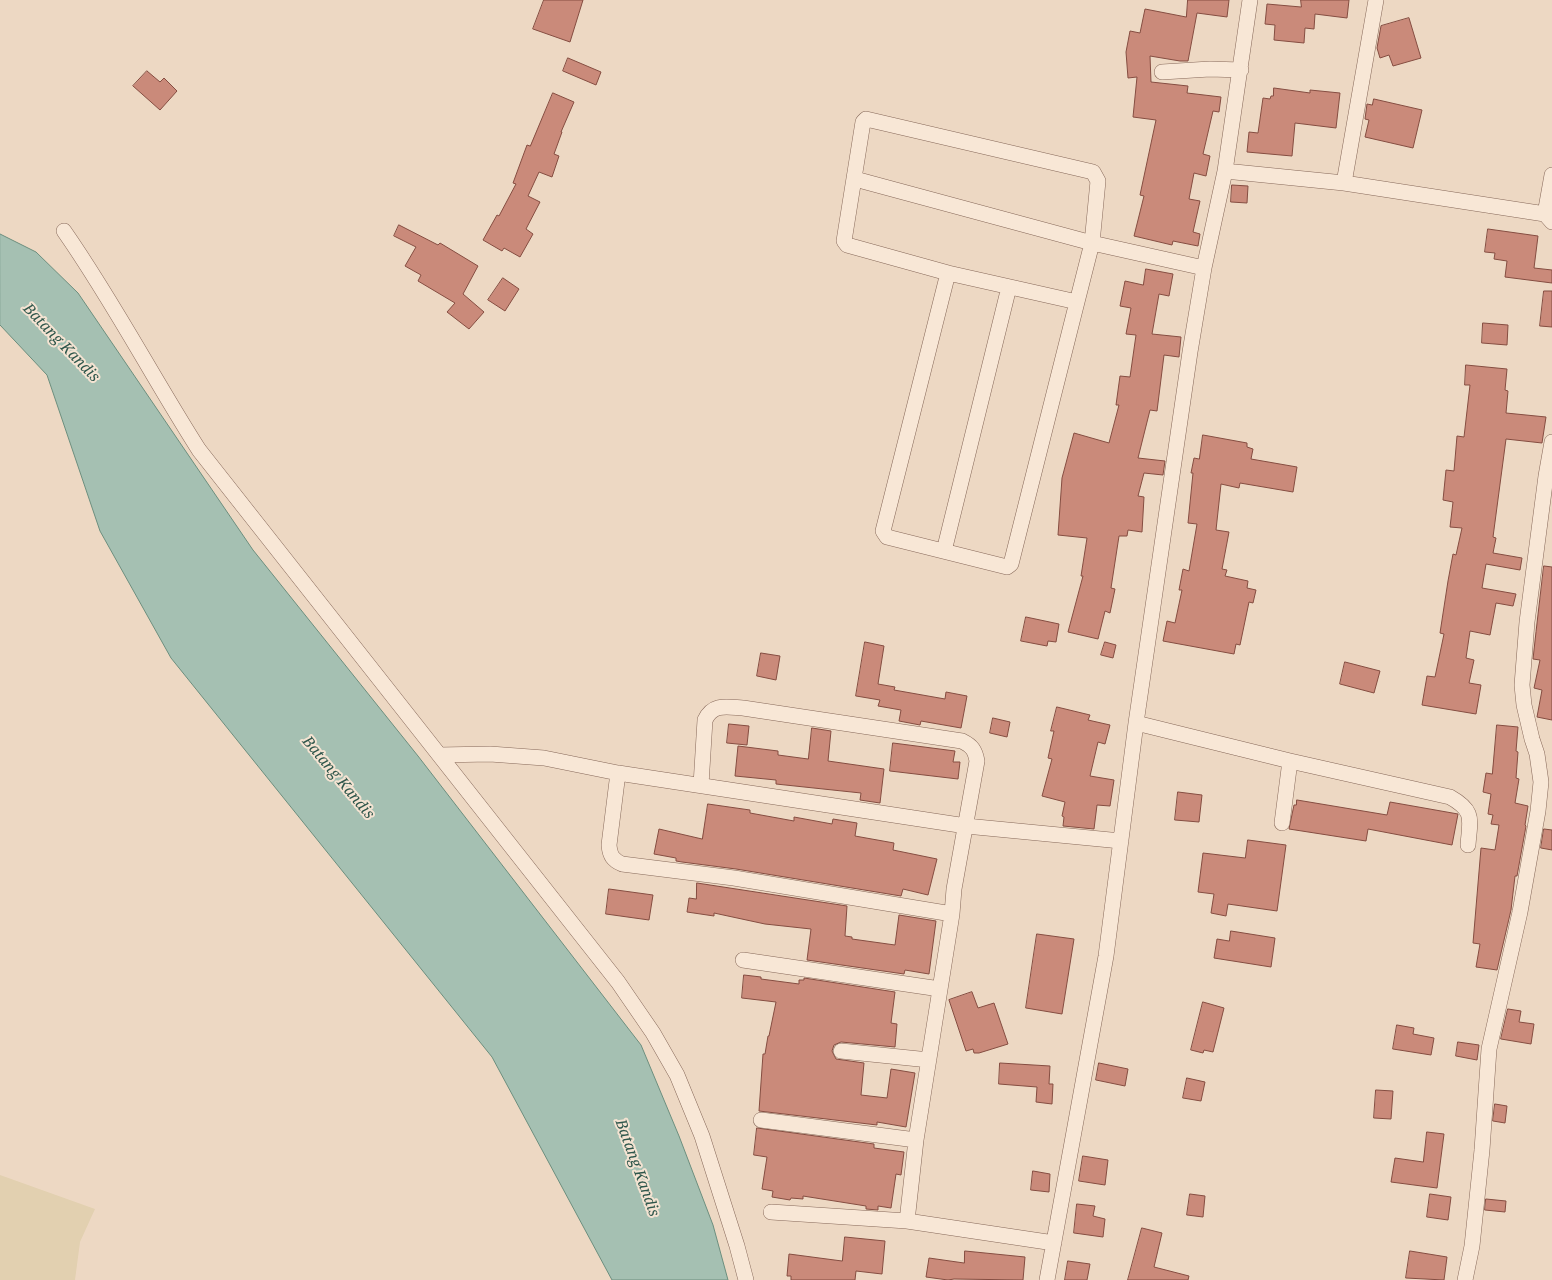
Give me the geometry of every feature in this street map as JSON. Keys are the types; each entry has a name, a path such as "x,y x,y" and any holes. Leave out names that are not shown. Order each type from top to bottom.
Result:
{"street":[{"path":"1047,1280 1106,956 1136,723 1204,268 1225,170 1250,0"},
{"path":"1344,183 1376,0"},
{"path":"1162,72 1210,69 1241,70"},
{"path":"948,273 883,531 887,537 1007,567 1011,564 1092,243 1098,181 1093,172 866,119 863,122 844,241 847,245 948,273 1077,302"},
{"path":"1225,170 1344,183 1548,218 1552,175"},
{"path":"855,179 1092,243 1204,268"},
{"path":"64,231 106,294 170,405 199,450 618,982 653,1033 677,1075 702,1136 746,1280"},
{"path":"944,550 1009,287"},
{"path":"1465,1280 1472,1246 1482,1150 1489,1048 1520,912 1541,782 1537,754 1524,705 1522,685 1527,622 1552,442"},
{"path":"700,785 705,720 708,713 720,707 762,711 962,742 972,746 976,753 977,761 954,889 952,914 916,1140 906,1221"},
{"path":"1136,723 1290,761 1450,797 1462,804 1467,810 1470,818 1468,845"},
{"path":"439,755 515,755 544,758 618,773 966,826 1121,841"},
{"path":"1282,823 1290,761"},
{"path":"618,773 609,845 610,854 614,860 622,864 734,878 952,914"},
{"path":"743,960 940,989"},
{"path":"841,1051 929,1060"},
{"path":"761,1120 916,1140"},
{"path":"771,1212 906,1221 1054,1243"}],"shaded area":[{"path":"0,1175 95,1209 80,1242 75,1280 0,1280"}],"water":[{"name":"Batang Kandis","path":"0,234 36,252 78,293 253,550 418,756 641,1045 713,1225 728,1280 612,1280 492,1057 171,658 100,531 47,375 0,325"}],"building":[{"path":"544,0 583,0 570,42 533,29"},
{"path":"1188,0 1229,0 1227,17 1197,13 1188,61 1150,56 1151,82 1188,86 1187,93 1221,97 1219,112 1213,111 1203,154 1210,156 1206,176 1194,173 1189,199 1200,201 1193,232 1200,234 1198,246 1173,241 1172,245 1134,236 1144,196 1140,195 1156,120 1133,117 1137,77 1128,78 1126,52 1130,31 1140,33 1145,9 1186,17"},
{"path":"1301,0 1349,0 1347,18 1315,14 1314,29 1305,28 1304,43 1274,40 1275,25 1265,24 1267,4 1301,7"},
{"path":"1409,18 1421,58 1393,66 1389,55 1380,58 1377,48 1381,26"},
{"path":"568,58 601,72 596,85 563,71"},
{"path":"147,71 160,82 164,78 177,91 160,110 133,86"},
{"path":"1274,88 1310,93 1310,90 1340,93 1336,128 1295,123 1292,156 1247,152 1249,132 1258,133 1263,98 1270,99 1273,96"},
{"path":"553,93 574,102 554,154 559,156 552,177 539,172 528,196 540,202 526,229 533,234 520,257 504,248 502,251 483,240 497,215 499,216 516,184 513,183 527,145 530,146"},
{"path":"1374,99 1422,110 1413,148 1365,137 1369,120 1365,119 1367,104 1372,105"},
{"path":"1232,185 1248,186 1247,203 1231,202"},
{"path":"399,225 438,245 440,243 478,266 463,294 484,312 469,329 447,312 455,303 418,281 421,275 405,266 416,247 394,236"},
{"path":"1488,229 1538,236 1534,268 1552,270 1552,283 1505,277 1507,261 1494,259 1495,253 1485,252"},
{"path":"1146,269 1173,274 1169,296 1159,294 1152,334 1181,337 1179,357 1164,355 1157,411 1150,410 1138,458 1165,461 1163,475 1144,473 1138,496 1144,497 1142,532 1128,530 1127,536 1119,536 1111,588 1115,589 1110,613 1105,611 1098,639 1068,632 1083,576 1081,576 1087,538 1058,535 1062,478 1074,433 1109,443 1119,405 1116,405 1120,376 1130,377 1136,335 1126,334 1131,308 1120,306 1125,281 1143,285"},
{"path":"503,278 519,289 505,311 488,300"},
{"path":"1544,291 1552,291 1552,327 1540,326"},
{"path":"1483,323 1508,325 1507,345 1482,343"},
{"path":"1466,365 1507,369 1505,390 1508,391 1506,413 1546,417 1542,443 1506,439 1493,537 1496,538 1493,553 1522,558 1520,570 1486,564 1482,588 1516,594 1513,606 1496,603 1490,635 1470,631 1466,658 1474,660 1469,683 1481,685 1476,714 1422,705 1427,676 1435,677 1444,634 1440,633 1448,581 1453,554 1456,555 1462,528 1450,527 1453,502 1443,500 1446,470 1454,471 1457,436 1464,437 1470,385 1465,385"},
{"path":"1203,435 1247,443 1247,447 1253,449 1251,459 1297,467 1293,492 1240,483 1239,488 1221,484 1216,530 1229,532 1222,569 1227,570 1225,576 1248,581 1247,588 1256,590 1253,603 1249,602 1240,645 1236,644 1234,654 1163,641 1167,621 1175,623 1182,590 1179,590 1183,569 1189,571 1197,524 1188,523 1193,473 1191,473 1194,458 1199,459"},
{"path":"1544,566 1552,567 1552,720 1537,717 1542,690 1534,688 1540,660 1533,659"},
{"path":"1026,617 1059,624 1056,642 1048,641 1047,646 1021,641"},
{"path":"865,642 884,646 878,684 895,687 894,690 945,699 946,692 967,696 961,728 921,721 920,725 899,721 901,710 878,706 880,700 856,696"},
{"path":"1105,642 1116,645 1113,658 1101,655"},
{"path":"761,653 780,656 776,680 757,676"},
{"path":"1345,662 1380,671 1374,693 1340,684"},
{"path":"1057,707 1090,715 1088,720 1110,725 1105,744 1098,742 1090,776 1114,780 1110,806 1097,805 1094,829 1063,826 1064,817 1062,816 1065,802 1042,796 1052,759 1048,758 1054,731 1051,731"},
{"path":"993,718 1010,722 1007,737 990,733"},
{"path":"729,724 749,726 747,745 727,743"},
{"path":"1497,725 1518,727 1516,778 1519,779 1515,803 1528,806 1517,876 1515,876 1511,910 1497,970 1476,967 1480,944 1473,943 1481,848 1495,850 1499,825 1491,824 1493,815 1488,814 1491,794 1483,792 1486,773 1492,774"},
{"path":"812,728 831,731 828,761 884,769 880,803 860,800 861,793 776,784 776,780 735,776 738,746 778,751 778,755 808,759"},
{"path":"893,743 955,751 953,762 960,762 958,779 890,771"},
{"path":"1178,792 1202,795 1199,822 1175,820"},
{"path":"1297,800 1387,815 1390,802 1458,814 1452,845 1368,829 1366,841 1289,829 1294,805 1296,805"},
{"path":"708,804 750,810 750,813 794,821 794,817 832,824 833,819 857,823 855,836 894,843 893,850 937,859 928,895 903,889 901,896 676,861 676,858 654,854 659,829 702,839"},
{"path":"1544,829 1552,830 1552,850 1541,848"},
{"path":"1248,840 1286,845 1277,911 1228,904 1226,916 1211,913 1214,894 1198,892 1203,853 1245,858"},
{"path":"697,883 847,906 845,936 852,937 852,939 895,945 899,915 936,921 929,974 905,970 904,974 807,960 811,929 765,924 714,913 714,916 687,912 689,898 696,899"},
{"path":"609,889 653,895 649,920 606,914"},
{"path":"1231,931 1275,938 1271,967 1214,958 1217,939 1229,941"},
{"path":"1037,934 1074,939 1062,1014 1026,1008"},
{"path":"744,975 799,984 799,980 804,980 804,978 895,992 891,1023 897,1024 895,1047 841,1042 834,1045 832,1051 836,1059 864,1063 861,1095 887,1098 891,1069 915,1073 906,1127 877,1122 877,1125 759,1111 763,1054 765,1054 776,1002 742,998"},
{"path":"972,992 978,1008 994,1003 1008,1044 979,1053 974,1053 973,1049 966,1051 949,1000"},
{"path":"1203,1002 1224,1008 1213,1052 1204,1050 1203,1053 1191,1050"},
{"path":"1508,1009 1521,1011 1519,1022 1534,1024 1531,1044 1501,1039"},
{"path":"1397,1025 1414,1028 1413,1034 1434,1038 1431,1055 1393,1049"},
{"path":"1458,1042 1479,1045 1477,1060 1456,1056"},
{"path":"1000,1063 1050,1066 1049,1084 1053,1084 1052,1104 1036,1102 1037,1087 999,1084"},
{"path":"1099,1063 1128,1069 1125,1086 1096,1080"},
{"path":"1187,1078 1205,1082 1201,1101 1183,1098"},
{"path":"1376,1090 1393,1091 1391,1119 1374,1118"},
{"path":"1495,1104 1507,1106 1505,1123 1493,1121"},
{"path":"757,1128 874,1144 874,1148 904,1152 901,1175 896,1174 891,1208 878,1206 878,1210 866,1209 866,1206 803,1196 803,1199 791,1198 790,1200 772,1197 773,1191 762,1189 767,1157 754,1155"},
{"path":"1427,1132 1444,1134 1437,1188 1391,1182 1395,1158 1423,1162"},
{"path":"1083,1156 1108,1160 1105,1185 1079,1181"},
{"path":"1033,1171 1050,1174 1049,1192 1031,1190"},
{"path":"1190,1194 1205,1196 1203,1217 1187,1215"},
{"path":"1430,1194 1451,1197 1448,1220 1427,1217"},
{"path":"1486,1199 1506,1201 1505,1212 1485,1210"},
{"path":"1077,1204 1095,1206 1093,1216 1105,1219 1103,1237 1074,1233"},
{"path":"1142,1228 1162,1233 1154,1267 1189,1276 1188,1280 1128,1280"},
{"path":"845,1237 885,1241 882,1274 856,1271 855,1280 791,1280 791,1276 787,1276 789,1254 842,1261"},
{"path":"965,1251 1025,1257 1023,1280 948,1280 926,1277 929,1258 964,1263"},
{"path":"1410,1251 1447,1257 1444,1280 1406,1278"},
{"path":"1068,1261 1090,1264 1087,1280 1065,1280"}]}
